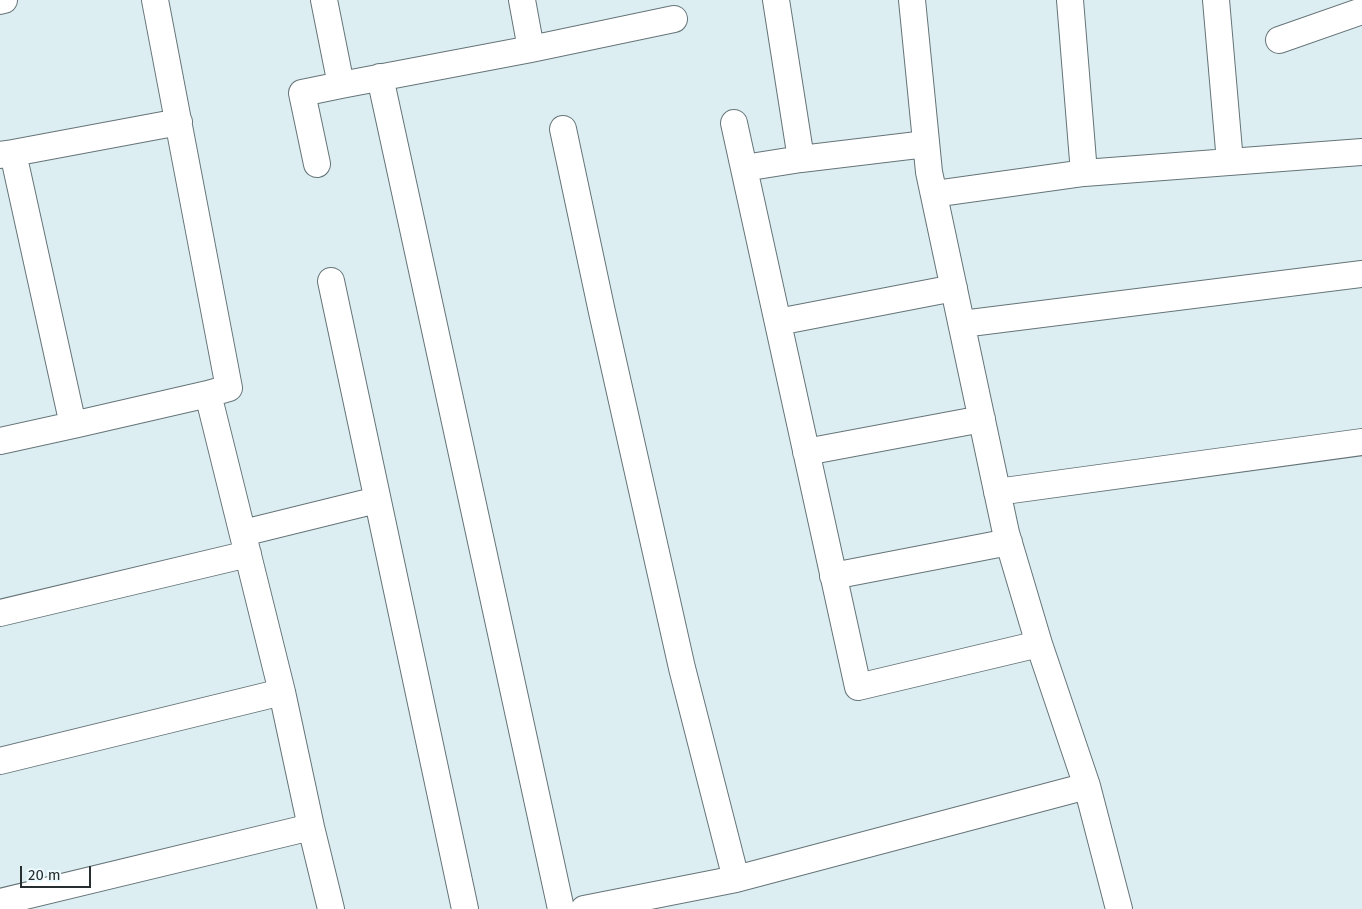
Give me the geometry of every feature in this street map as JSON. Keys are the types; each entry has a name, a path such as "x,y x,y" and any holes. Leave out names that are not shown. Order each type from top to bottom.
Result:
{"street":[{"path":"0,1 4,0"},
{"path":"0,441 229,388 156,0"},
{"path":"324,0 341,85"},
{"path":"522,0 531,49"},
{"path":"776,0 801,158"},
{"path":"912,0 929,172 997,492 1009,542 1039,644 1086,786 1116,908"},
{"path":"1070,0 1084,173"},
{"path":"1216,0 1230,162"},
{"path":"1280,40 1362,11"},
{"path":"317,164 302,92 531,49 674,19"},
{"path":"380,78 561,909"},
{"path":"73,424 7,154 179,122"},
{"path":"734,122 858,687 1039,644"},
{"path":"563,129 682,668 736,879"},
{"path":"744,168 801,158 926,144"},
{"path":"934,194 1084,173 1362,152"},
{"path":"962,324 1362,274"},
{"path":"331,281 465,909"},
{"path":"778,322 954,288"},
{"path":"208,394 282,692 331,909"},
{"path":"806,452 982,419"},
{"path":"997,492 1362,442"},
{"path":"0,613 245,544 377,500"},
{"path":"833,576 1009,542"},
{"path":"0,761 282,692"},
{"path":"584,909 736,879 1086,786"},
{"path":"0,902 311,827"}]}
